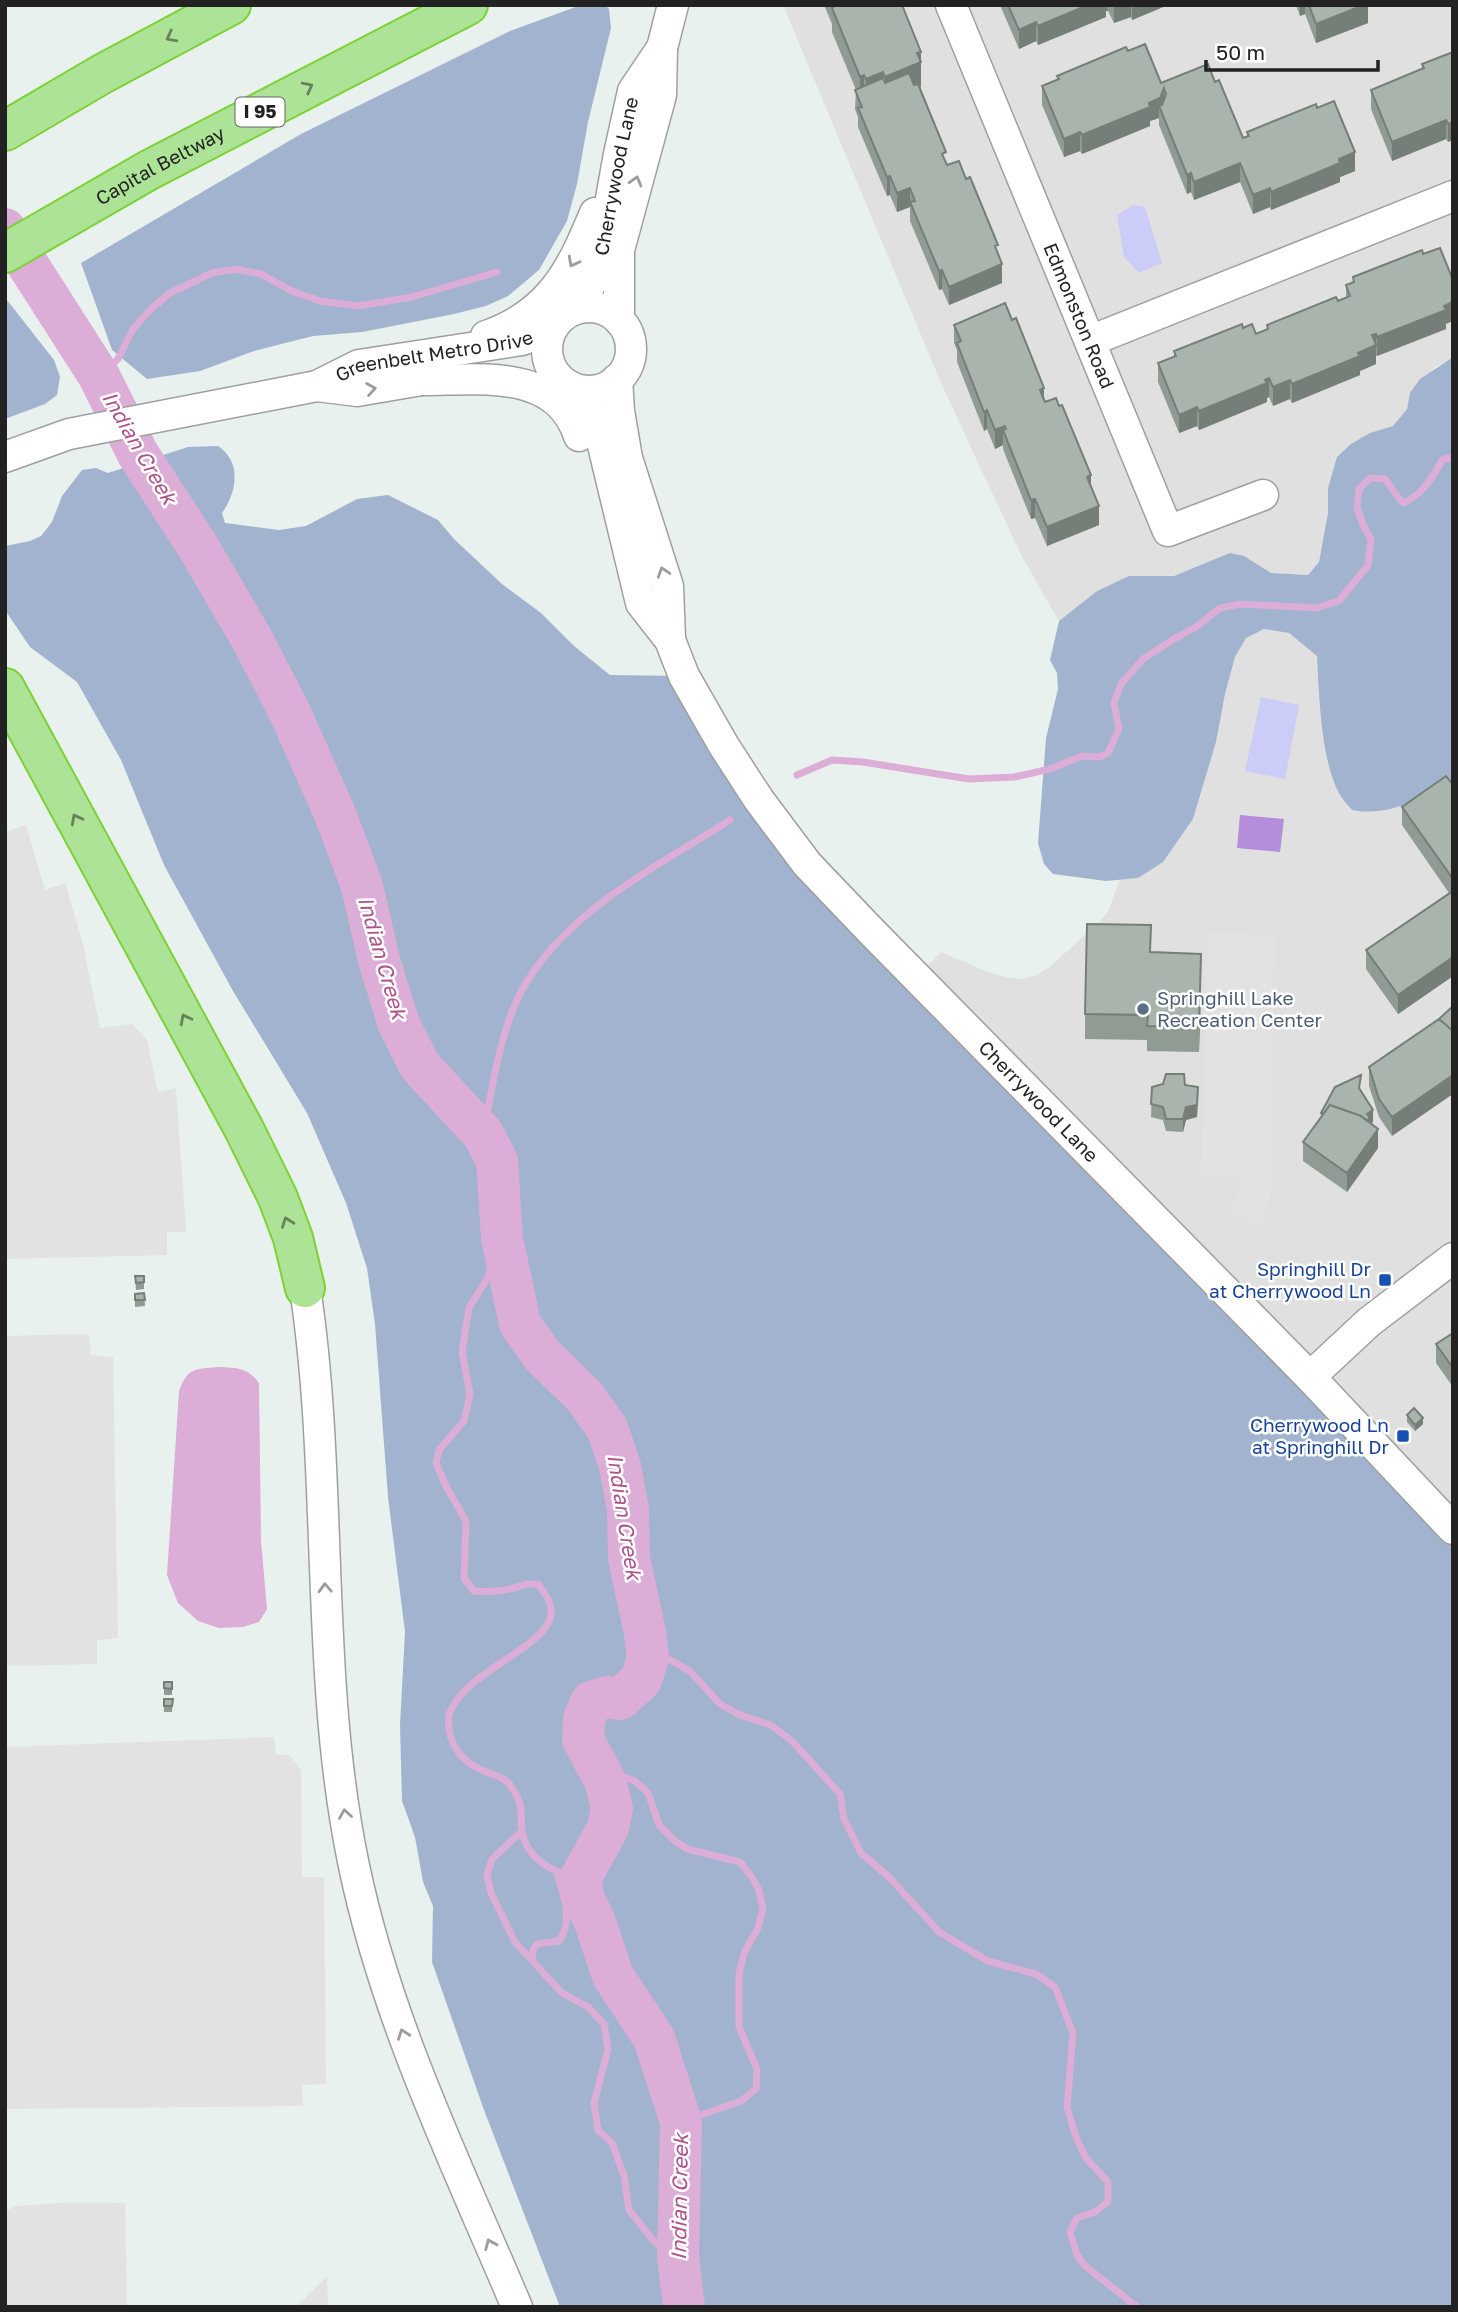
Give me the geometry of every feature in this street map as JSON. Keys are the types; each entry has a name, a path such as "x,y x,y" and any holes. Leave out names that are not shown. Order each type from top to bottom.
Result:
{"highway":[{"path":"5,131 102,74 231,5"},
{"name":"Capital Beltway","path":"5,253 149,170 468,5"},
{"path":"5,688 244,1129 278,1198 293,1238 305,1288"}],"street":[{"name":"Cherrywood Lane","path":"619,320 619,250 661,95 662,48 673,5"},
{"name":"Edmonston Road","path":"951,5 1168,531 1263,495"},
{"name":"Cherrywood Lane","path":"564,318 592,281 602,249 633,91 662,48"},
{"path":"447,350 498,332 528,314 547,299 564,280 576,258 619,154"},
{"path":"1090,341 1453,196"},
{"path":"592,307 619,320 628,337 630,349 624,372 617,379 596,390 586,391 562,378 547,349 564,318 592,307"},
{"name":"Greenbelt Metro Drive","path":"5,457 69,434 317,386 359,365 522,340 564,318"},
{"name":"Greenbelt Metro Drive","path":"317,386 356,391 512,363 562,378"},
{"name":"Cherrywood Lane","path":"562,378 593,415 600,433 641,603 670,640 684,676 724,746 784,835 807,864 1310,1377 1453,1529"},
{"name":"Cherrywood Lane","path":"617,379 627,458 668,586 670,640"},
{"path":"425,380 514,381 536,387 550,396 565,410 576,426 600,506 625,541"},
{"path":"1310,1377 1369,1322 1453,1258"},
{"path":"305,1288 314,1347 330,1696 339,1777 354,1866 372,1941 402,2035 517,2307"}],"shaded area":[{"path":"581,5 605,5 609,9 611,28 588,122 577,184 567,221 539,270 508,296 486,306 454,314 362,332 313,336 254,351 200,371 147,379 112,350 81,263 301,134 510,31"},
{"path":"783,5 1453,5 1453,357 1435,367 1410,393 1407,409 1393,426 1370,433 1328,488 1328,513 1319,562 1308,575 1271,573 1258,566 1197,567 1174,576 1129,576 1097,591 1059,621 1021,555 941,383"},
{"path":"1133,205 1145,207 1162,263 1139,273 1124,257 1117,215"},
{"path":"7,300 54,360 60,377 57,395 45,404 5,419"},
{"path":"1453,357 1453,781 1393,808 1380,811 1352,810 1339,793 1328,763 1322,726 1317,656 1289,633 1264,629 1246,638 1235,657 1216,742 1193,819 1163,862 1138,878 1106,881 1053,874 1044,864 1038,843 1046,738 1058,689 1057,673 1050,660 1059,621 1097,591 1129,576 1174,576 1230,553 1244,556 1271,573 1308,575 1319,562 1328,513 1328,488 1337,457 1351,444 1370,433 1393,426 1407,409 1410,393 1420,379"},
{"path":"218,446 231,460 235,478 231,496 222,513 225,523 279,530 306,526 357,499 388,495 438,520 454,539 502,584 541,613 574,646 610,675 684,676 759,800 1453,1529 1453,2307 560,2307 484,2110 432,1962 433,1906 423,1882 415,1837 402,1801 400,1725 405,1632 388,1497 375,1324 367,1268 346,1203 307,1113 233,991 164,865 121,760 77,682 30,647 5,610 5,546 41,536 52,522 62,496 82,470 96,468 108,473 188,447"},
{"path":"1264,629 1289,633 1317,655 1325,741 1405,806 1453,781 1453,1529 917,977 941,952 1006,977 1022,979 1035,976 1051,966 1100,921 1108,912 1120,879 1138,878 1180,838 1193,819 1216,742 1235,657 1246,638"},
{"path":"1261,697 1299,705 1285,779 1245,771"},
{"path":"1240,815 1284,819 1280,852 1237,848"},
{"path":"26,825 45,890 65,883 82,940 100,1028 132,1024 147,1040 158,1092 176,1088 186,1232 167,1232 167,1255 5,1259 5,832"},
{"path":"1208,932 1275,934 1271,1170 1269,1203 1260,1226 1230,1212 1238,1191 1238,1178 1202,1177"},
{"path":"89,1334 91,1355 113,1357 118,1638 97,1640 97,1664 5,1666 5,1336"},
{"path":"221,1367 242,1370 251,1374 259,1383 261,1540 267,1609 259,1622 243,1627 219,1628 198,1621 178,1603 167,1575 179,1391 186,1377 194,1370"},
{"path":"274,1737 276,1755 289,1755 301,1770 302,1877 324,1877 326,2084 302,2085 303,2106 5,2109 5,1747"},
{"path":"76,2202 125,2203 127,2307 5,2307 5,2211 16,2206"},
{"path":"327,2276 328,2307 296,2307"}],"building":[{"path":"835,5 902,5 921,52 917,53 921,62 885,77 883,72 866,79 864,75 860,77 832,8"},
{"path":"1008,5 1088,5 1038,26 1036,22 1019,30"},
{"path":"1309,5 1364,5 1316,24"},
{"path":"1145,44 1161,83 1208,64 1215,82 1219,80 1243,138 1249,136 1247,132 1316,104 1317,108 1334,101 1355,152 1339,159 1340,163 1271,192 1270,188 1253,195 1240,163 1194,182 1191,173 1187,175 1159,106 1166,94 1164,88 1160,98 1149,103 1150,107 1082,135 1080,132 1064,139 1042,86 1059,79 1057,76 1126,47 1128,51"},
{"path":"1453,52 1453,122 1448,124 1446,120 1392,142 1371,90 1424,68 1422,64"},
{"path":"909,73 914,85 918,84 946,152 942,154 947,165 959,161 966,179 970,177 998,245 995,246 1002,264 949,287 942,270 939,271 910,202 915,201 910,188 897,193 890,176 887,177 858,108 862,107 855,90 883,78 885,83"},
{"path":"1440,248 1453,280 1453,302 1444,306 1446,310 1377,337 1376,334 1372,335 1376,345 1358,353 1360,356 1292,384 1290,380 1273,387 1269,378 1265,380 1267,383 1199,411 1197,407 1179,415 1158,363 1176,356 1174,351 1242,324 1243,328 1252,324 1256,334 1268,329 1267,325 1336,297 1338,301 1350,296 1346,285 1354,282 1353,277 1422,250 1423,254"},
{"path":"1005,303 1012,320 1016,318 1044,388 1040,390 1045,402 1056,398 1059,406 1062,405 1091,475 1087,477 1099,506 1047,527 1035,499 1031,500 1003,430 1006,429 1005,426 995,430 987,410 984,412 957,343 961,341 954,325"},
{"path":"1446,776 1453,785 1453,879 1402,807"},
{"path":"1453,891 1453,957 1398,995 1366,950"},
{"name":"Springhill Lake Recreation Center","path":"1087,924 1151,925 1150,952 1201,954 1199,1027 1147,1026 1148,1015 1085,1014"},
{"path":"1453,1007 1453,1031 1439,1019"},
{"path":"1439,1019 1453,1031 1453,1075 1392,1117 1379,1099 1369,1067"},
{"path":"1166,1074 1184,1074 1185,1085 1198,1087 1197,1105 1186,1107 1183,1119 1166,1119 1163,1107 1151,1104 1152,1087 1163,1084"},
{"path":"1361,1075 1359,1088 1373,1110 1367,1114 1370,1118 1367,1121 1361,1116 1330,1105 1321,1113 1335,1087"},
{"path":"1330,1105 1361,1116 1378,1129 1347,1173 1303,1142"},
{"path":"135,1276 144,1276 144,1282 136,1283"},
{"path":"144,1293 145,1300 135,1300 135,1294"},
{"path":"1453,1333 1453,1368 1436,1344"},
{"path":"1414,1408 1423,1418 1415,1425 1407,1415"},
{"path":"164,1682 172,1682 172,1689 164,1688"},
{"path":"164,1699 173,1699 172,1706 164,1706"}],"waterway":[{"name":"Indian Creek","path":"5,229 99,376 138,454 197,545 253,641 291,715 335,814 362,886 379,960 398,1022 420,1066 483,1134 497,1161 502,1238 520,1324 543,1356 584,1396 607,1428 620,1466 628,1510 629,1558 648,1658 641,1680 620,1699 607,1697 591,1702 584,1719 583,1739 606,1783 612,1809 608,1828 580,1879 583,1897 595,1922 613,1976 654,2038 681,2122 678,2257 684,2307"},
{"path":"99,376 118,359 133,329 151,309 170,293 212,273 236,269 261,274 292,291 320,301 358,306 412,297 497,272"},
{"path":"797,775 832,760 863,762 969,779 1014,777 1050,769 1082,756 1100,757 1108,753 1119,729 1114,703 1121,684 1143,659 1196,627 1220,608 1241,604 1317,608 1339,601 1368,565 1371,539 1357,507 1359,489 1370,478 1385,479 1404,503 1426,485 1442,460 1453,457"},
{"path":"483,1134 508,1024 522,990 540,962 562,937 615,893 730,820"},
{"path":"502,1238 488,1277 469,1308 462,1352 470,1394 464,1421 439,1450 436,1463 466,1521 464,1578 474,1591 539,1585 549,1602 551,1614 546,1626 536,1638 472,1684 459,1697 450,1712 449,1728 453,1743 468,1762 500,1777 511,1786 520,1803 525,1841 536,1858 552,1869 580,1879"},
{"path":"648,1658 670,1660 690,1671 720,1704 740,1715 771,1725 793,1742 840,1794 844,1819 861,1853 890,1878 939,1932 988,1961 1036,1974 1055,1987 1073,2033 1067,2107 1086,2158 1108,2182 1108,2202 1095,2212 1077,2218 1070,2232 1077,2255 1084,2265 1137,2307"},
{"path":"596,1767 635,1781 648,1793 659,1825 674,1840 687,1849 740,1862 759,1890 763,1909 758,1928 744,1953 739,1974 739,2027 757,2069 756,2089 741,2101 681,2122"},
{"path":"522,1831 492,1859 487,1875 491,1893 515,1942 562,1993 588,2007 604,2024 608,2049 594,2103 598,2130 612,2143 624,2176 629,2210 653,2240 665,2251 678,2257"},
{"path":"532,1960 537,1944 559,1941 566,1925 566,1907 557,1873"}],"place":[{"name":"Springhill Lake Recreation Center","path":"1143,1009"},
{"name":"Springhill Dr at Cherrywood Ln","path":"1385,1280"},
{"name":"Cherrywood Ln at Springhill Dr","path":"1403,1436"}]}
